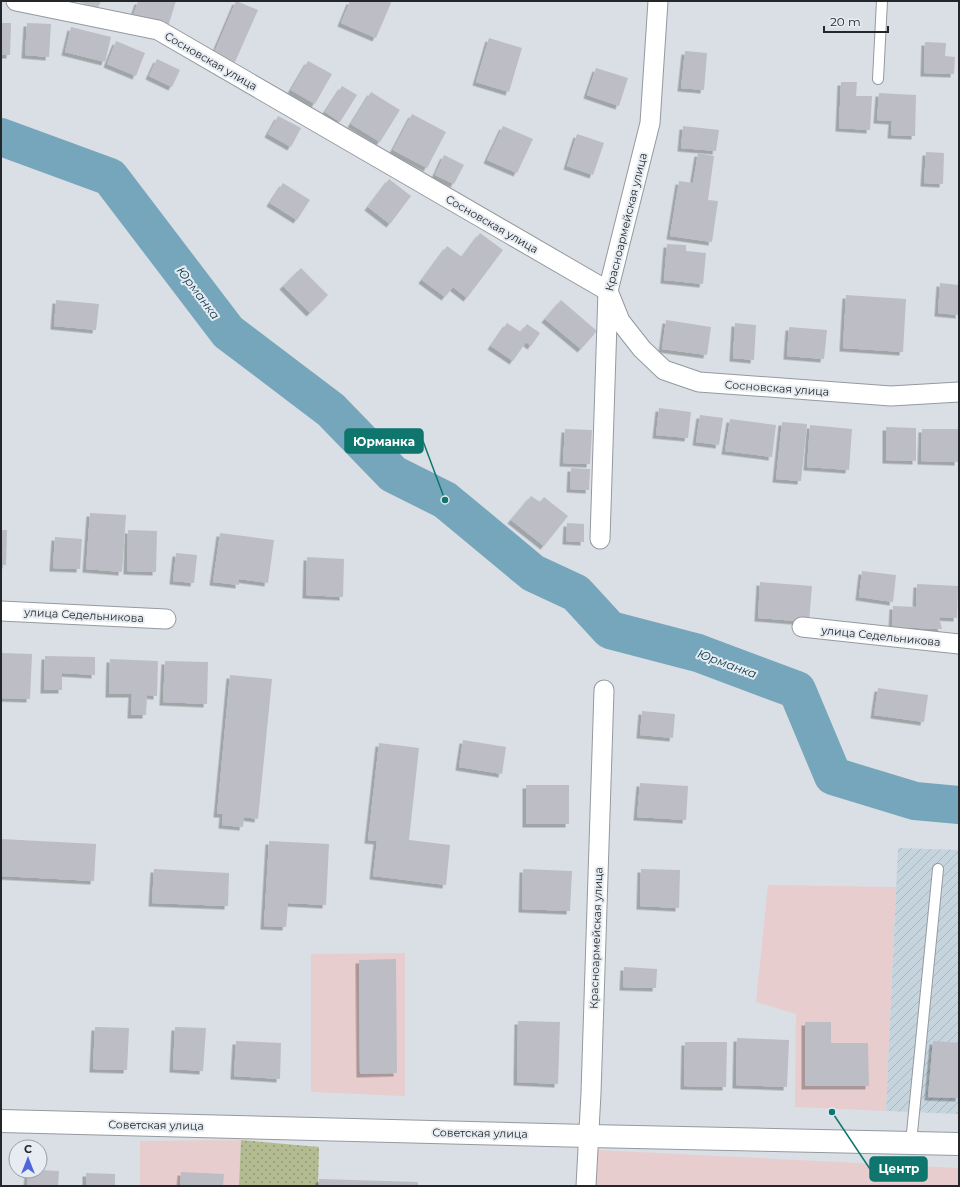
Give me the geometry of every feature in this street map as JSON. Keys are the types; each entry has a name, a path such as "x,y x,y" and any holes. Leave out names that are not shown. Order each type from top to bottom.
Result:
{"main road":[{"name":"Советская улица","path":"1,1121 959,1144"}],"street":[{"name":"Сосновская улица","path":"16,1 158,30 608,291 620,321 642,349 664,370 699,382 891,396 959,392"},
{"name":"Красноармейская улица","path":"600,539 608,291 650,123 658,1"},
{"name":"улица Седельникова","path":"1,611 166,619"},
{"name":"улица Седельникова","path":"802,627 959,644"},
{"name":"Красноармейская улица","path":"586,1186 592,1077 604,690"}],"lane":[{"path":"878,79 882,1"},
{"path":"911,1143 938,869"}],"shaded area":[{"path":"898,848 959,850 959,1114 886,1111"},
{"path":"768,885 896,887 886,1111 795,1107 796,1014 756,1002"},
{"path":"405,953 405,1096 311,1092 311,954"},
{"path":"241,1140 239,1186 140,1186 140,1141"},
{"path":"597,1150 959,1168 959,1186 594,1186"}],"green space":[{"path":"241,1140 319,1147 318,1186 239,1186"}],"building":[{"path":"76,1 101,1 98,8"},
{"path":"138,1 176,1 167,30 132,19"},
{"path":"236,1 258,10 235,62 214,53"},
{"path":"350,1 387,1 391,3 376,38 341,23"},
{"path":"1,23 11,23 10,55 1,55"},
{"path":"27,23 51,24 49,57 25,55"},
{"path":"71,27 111,37 105,62 65,52"},
{"path":"489,38 522,48 509,92 476,82"},
{"path":"116,41 145,53 136,76 107,64"},
{"path":"925,42 946,43 945,56 955,57 954,74 924,73"},
{"path":"685,51 707,53 704,90 681,88"},
{"path":"157,59 180,70 172,87 149,76"},
{"path":"308,61 332,74 315,104 291,90"},
{"path":"596,68 628,78 619,106 587,95"},
{"path":"841,82 857,82 856,96 872,96 870,130 839,128"},
{"path":"342,86 357,95 340,122 325,112"},
{"path":"371,92 400,110 380,142 351,124"},
{"path":"879,93 916,95 915,136 891,135 892,121 877,120"},
{"path":"412,114 446,132 427,168 393,150"},
{"path":"278,116 301,128 291,147 268,134"},
{"path":"503,126 533,139 517,173 487,160"},
{"path":"683,126 719,130 716,151 681,148"},
{"path":"577,134 604,143 593,175 567,166"},
{"path":"926,152 944,153 943,184 924,183"},
{"path":"698,153 714,156 708,200 718,201 712,242 670,236 679,181 693,183"},
{"path":"444,155 464,165 454,184 435,175"},
{"path":"389,179 411,196 390,224 368,207"},
{"path":"283,183 310,200 297,220 270,203"},
{"path":"480,233 503,250 467,298 453,287 445,297 422,280 447,246 462,257"},
{"path":"667,244 686,245 686,251 706,253 703,284 664,280"},
{"path":"301,268 328,295 310,313 283,286"},
{"path":"940,283 959,285 959,315 938,313"},
{"path":"846,295 906,299 903,352 843,348"},
{"path":"56,300 99,304 96,330 54,326"},
{"path":"561,300 597,331 581,349 545,319"},
{"path":"666,320 711,327 707,355 662,349"},
{"path":"507,323 521,332 527,324 540,333 531,346 526,342 513,361 491,346"},
{"path":"735,323 756,325 754,360 733,358"},
{"path":"789,327 827,330 824,359 787,356"},
{"path":"659,408 691,412 688,438 656,435"},
{"path":"700,415 723,418 719,445 696,442"},
{"path":"730,419 776,425 772,457 725,451"},
{"path":"782,422 807,424 801,481 776,479"},
{"path":"810,425 852,429 849,470 807,467"},
{"path":"886,427 916,428 916,461 886,460"},
{"path":"565,429 592,430 590,464 563,463"},
{"path":"922,429 959,429 958,462 921,461"},
{"path":"571,468 590,469 589,490 570,489"},
{"path":"531,496 540,502 544,497 568,516 544,546 511,520"},
{"path":"90,513 126,515 122,572 86,569"},
{"path":"567,523 584,524 584,542 566,541"},
{"path":"1,530 7,530 6,565 1,565"},
{"path":"128,530 157,531 156,572 127,571"},
{"path":"220,533 274,540 268,583 239,579 239,585 213,582"},
{"path":"55,537 82,539 80,569 53,568"},
{"path":"176,553 197,555 194,583 173,581"},
{"path":"307,557 344,559 343,597 306,595"},
{"path":"862,571 896,575 893,602 859,597"},
{"path":"760,582 812,586 809,622 758,618"},
{"path":"917,584 958,586 957,618 939,617 942,629 892,627 893,606 916,607"},
{"path":"1,653 32,654 30,699 1,698"},
{"path":"45,656 95,657 95,675 62,673 62,690 44,690"},
{"path":"110,659 158,661 157,696 147,695 146,715 131,715 132,694 109,694"},
{"path":"165,661 208,662 207,704 163,702"},
{"path":"230,675 272,679 258,819 244,817 243,827 222,825 223,814 217,814"},
{"path":"878,688 928,695 924,722 874,715"},
{"path":"642,711 675,714 673,738 640,735"},
{"path":"463,740 506,747 502,774 459,767"},
{"path":"379,743 419,748 409,840 450,845 446,885 373,876 377,841 368,840"},
{"path":"640,783 688,786 686,820 637,817"},
{"path":"526,785 569,785 569,824 526,824"},
{"path":"1,839 96,844 94,881 1,876"},
{"path":"269,841 329,844 326,905 288,903 286,927 264,926"},
{"path":"154,869 229,873 228,906 152,903"},
{"path":"523,869 572,871 570,911 522,909"},
{"path":"641,869 680,870 679,908 640,906"},
{"path":"396,959 397,1073 360,1074 359,960"},
{"path":"624,967 657,969 656,988 623,987"},
{"path":"518,1021 560,1022 558,1084 517,1082"},
{"path":"805,1022 831,1022 831,1043 868,1043 869,1086 805,1086"},
{"path":"95,1027 129,1028 127,1070 93,1069"},
{"path":"175,1027 206,1028 203,1071 173,1069"},
{"path":"737,1038 789,1040 787,1087 736,1085"},
{"path":"236,1041 281,1043 280,1079 234,1076"},
{"path":"933,1041 959,1043 959,1098 928,1097"},
{"path":"685,1042 727,1042 726,1087 684,1086"},
{"path":"48,1170 59,1171 58,1186 27,1186 27,1179 48,1179"},
{"path":"181,1172 224,1174 223,1186 180,1186"},
{"path":"86,1173 115,1174 115,1186 86,1186"},
{"path":"319,1179 418,1182 418,1186 319,1186"}],"waterway":[{"name":"Юрманка","path":"1,137 110,177 228,332 331,410 393,474 445,500 533,573 576,593 610,630 698,653 797,690 833,776 915,801 959,805"}],"place":[{"name":"Юрманка","path":"445,500"},
{"name":"Центр","path":"832,1112"}]}
